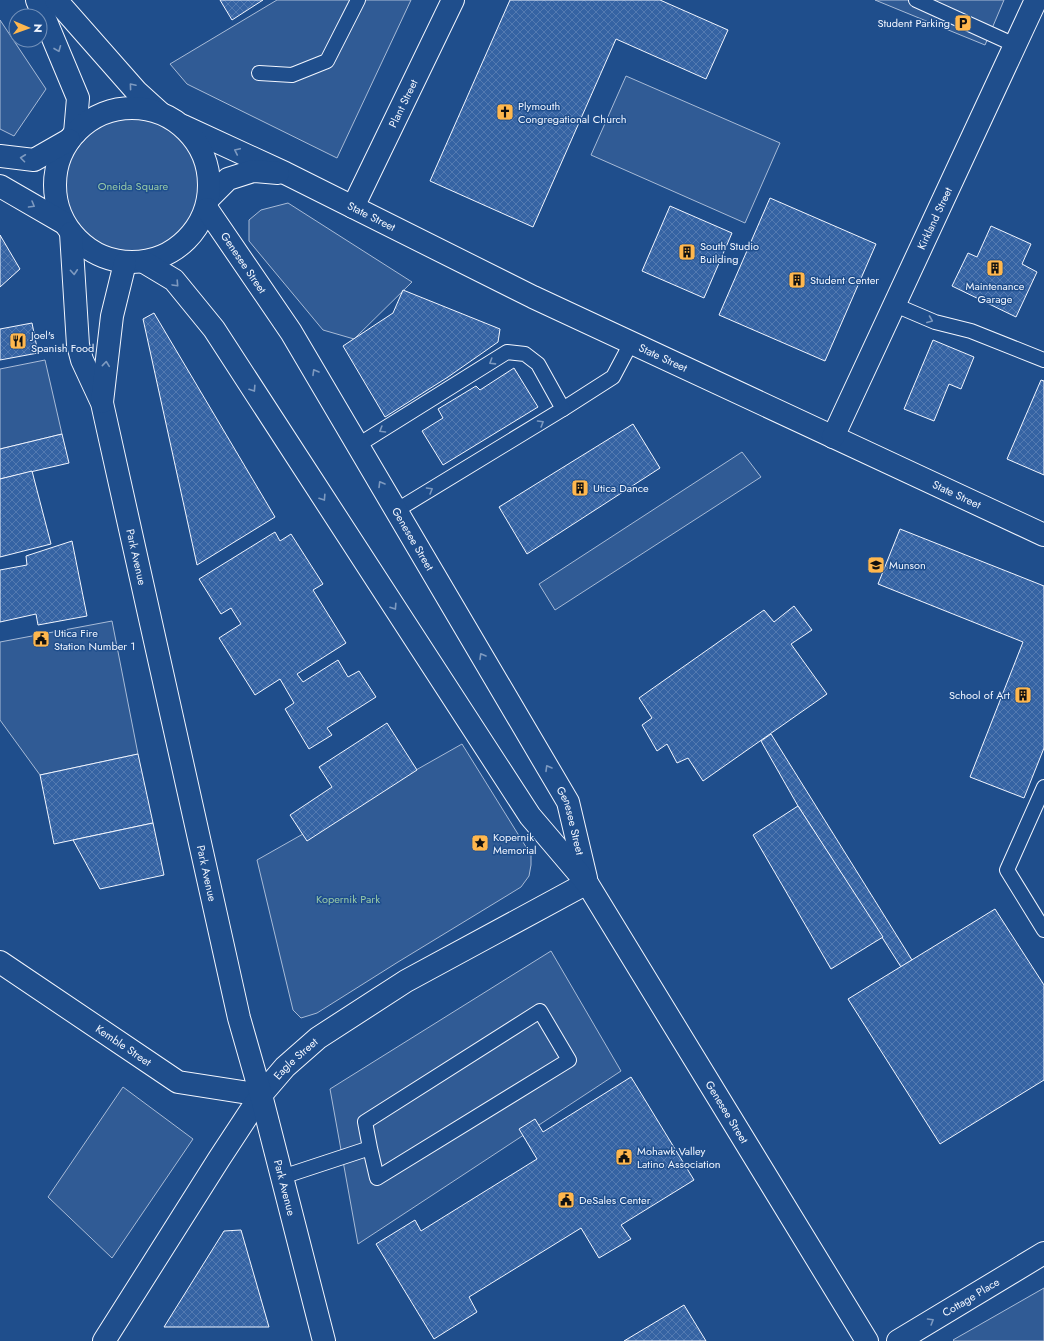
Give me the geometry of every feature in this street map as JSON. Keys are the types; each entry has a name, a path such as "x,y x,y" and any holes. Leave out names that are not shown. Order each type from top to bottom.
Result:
{"street":[{"path":"37,0 78,98 72,137 59,160 55,181 57,202 68,228"},
{"path":"0,186 68,228 86,248 105,258 134,263 164,256 183,245 197,228 208,204 209,172 200,146 183,126 160,112 137,92 56,0"},
{"name":"Plant Street","path":"353,207 453,0"},
{"name":"Kirkland Street","path":"833,437 1036,0"},
{"path":"0,156 34,160 72,137 93,118 114,109 138,107 160,112"},
{"name":"State Street","path":"183,126 285,173 519,291 1044,535"},
{"name":"State Street","path":"208,204 228,179 253,171 285,173"},
{"name":"Genesee Street","path":"208,204 291,332 568,802 587,883"},
{"name":"Park Avenue","path":"68,228 78,345 82,360 102,403 239,1018 261,1095 324,1341"},
{"name":"Genesee Street","path":"134,263 174,280 214,329 530,816 587,883 867,1341"},
{"name":"Park Avenue","path":"102,403 112,316 134,263"},
{"name":"Eagle Street","path":"104,1341 202,1185 261,1095 285,1068 324,1034 406,981 587,883"},
{"name":"Kemble Street","path":"0,962 178,1082 261,1095"},
{"name":"Cottage Place","path":"898,1341 1044,1253"}],"lane":[{"path":"259,73 292,75 327,62 358,0"},
{"path":"916,0 1015,45"},
{"path":"895,305 935,322 971,331 1044,360"},
{"path":"397,510 613,377 631,343"},
{"path":"358,445 507,352 525,354 538,364 563,409"},
{"path":"1044,787 1007,870 1044,930"},
{"path":"540,1011 569,1060 377,1178 370,1148 365,1122 540,1011"},
{"path":"282,1178 370,1148"}],"shaded area":[{"path":"277,0 411,0 337,158 187,84 170,64"},
{"name":"Student Parking","path":"875,0 1004,0 985,45"},
{"path":"0,20 8,32 8,48 19,48 46,89 14,136 0,129"},
{"path":"626,76 780,143 745,223 591,155"},
{"name":"Oneida Square","path":"124,108 140,108 162,114 187,130 203,155 208,170 208,200 203,215 187,240 175,249 154,259 140,262 124,262 110,259 96,253 83,245 72,234 58,207 55,193 55,177 58,163 64,149 72,136 83,125 110,111"},
{"path":"288,203 412,282 354,339 323,330 249,241 249,220 261,210"},
{"path":"45,360 62,434 0,449 0,369"},
{"path":"742,452 761,477 555,610 539,584"},
{"path":"112,621 138,754 40,775 0,720 0,642"},
{"name":"Kopernik Park","path":"462,744 531,855 529,876 521,887 317,1013 301,1018 293,1010 257,860"},
{"path":"551,951 621,1071 358,1244 330,1089"},
{"path":"123,1087 193,1139 112,1258 48,1197"},
{"path":"1044,1288 1044,1341 953,1340"}],"building":[{"path":"220,0 263,0 232,20"},
{"path":"510,0 660,0 728,30 706,79 616,39 533,227 430,181"},
{"name":"Student Center","path":"770,198 876,244 825,361 719,315"},
{"name":"South Studio Building","path":"670,206 732,233 704,298 642,271"},
{"name":"Maintenance Garage","path":"991,226 1031,244 1022,264 1037,272 1016,317 952,286 968,253 977,257"},
{"path":"0,235 20,269 0,287"},
{"path":"403,290 500,329 498,342 448,377 385,417 343,346 393,313"},
{"path":"154,313 275,517 197,565 143,319"},
{"name":"Joel's Spanish Food","path":"32,323 38,353 0,360 0,329"},
{"path":"933,340 974,357 961,389 949,384 934,421 904,409"},
{"path":"514,368 538,407 443,465 422,431 443,418 438,409 476,386 480,390"},
{"path":"1041,380 1044,381 1044,475 1007,459"},
{"name":"Utica Dance","path":"633,424 660,468 527,554 499,507"},
{"path":"62,434 69,463 0,479 0,449"},
{"path":"32,471 51,544 0,557 0,479"},
{"name":"School of Art","path":"900,529 1044,586 1044,748 1024,798 970,777 1023,642 878,584"},
{"path":"275,532 280,541 291,534 323,584 313,590 346,643 297,674 303,682 338,660 348,677 359,671 376,697 327,728 332,735 309,749 285,709 294,703 280,679 255,695 219,638 241,624 231,608 221,614 199,579"},
{"path":"72,541 87,616 38,625 36,614 0,622 0,570 27,565 26,556"},
{"path":"794,606 812,630 791,644 827,694 703,781 688,758 677,763 667,744 657,751 642,725 652,718 639,698 764,610 774,622"},
{"path":"387,723 417,770 307,841 290,815 332,787 319,767"},
{"path":"771,734 912,960 901,967 798,806 761,741"},
{"path":"138,754 153,823 54,844 40,775"},
{"path":"798,806 883,937 831,969 753,835"},
{"path":"153,823 164,875 100,889 73,840"},
{"path":"995,909 1044,985 1044,1080 940,1144 848,999"},
{"name":"DeSales Center","path":"631,1077 694,1180 621,1225 631,1239 599,1258 581,1228 469,1297 477,1312 434,1339 376,1244 415,1220 421,1231 537,1159 519,1129 535,1119 543,1132"},
{"path":"241,1230 269,1327 164,1327 224,1231"},
{"path":"684,1305 706,1341 624,1341"}],"place":[{"name":"Student Parking","path":"963,23"},
{"name":"Plymouth Congregational Church","path":"505,112"},
{"name":"South Studio Building","path":"687,252"},
{"name":"Maintenance Garage","path":"995,268"},
{"name":"Student Center","path":"797,280"},
{"name":"Joel's Spanish Food","path":"18,341"},
{"name":"Utica Dance","path":"580,488"},
{"name":"Munson","path":"876,565"},
{"name":"Utica Fire Station Number 1","path":"41,639"},
{"name":"School of Art","path":"1023,695"},
{"name":"Kopernik Memorial","path":"480,843"},
{"name":"Mohawk Valley Latino Association","path":"624,1157"},
{"name":"DeSales Center","path":"566,1200"}]}
